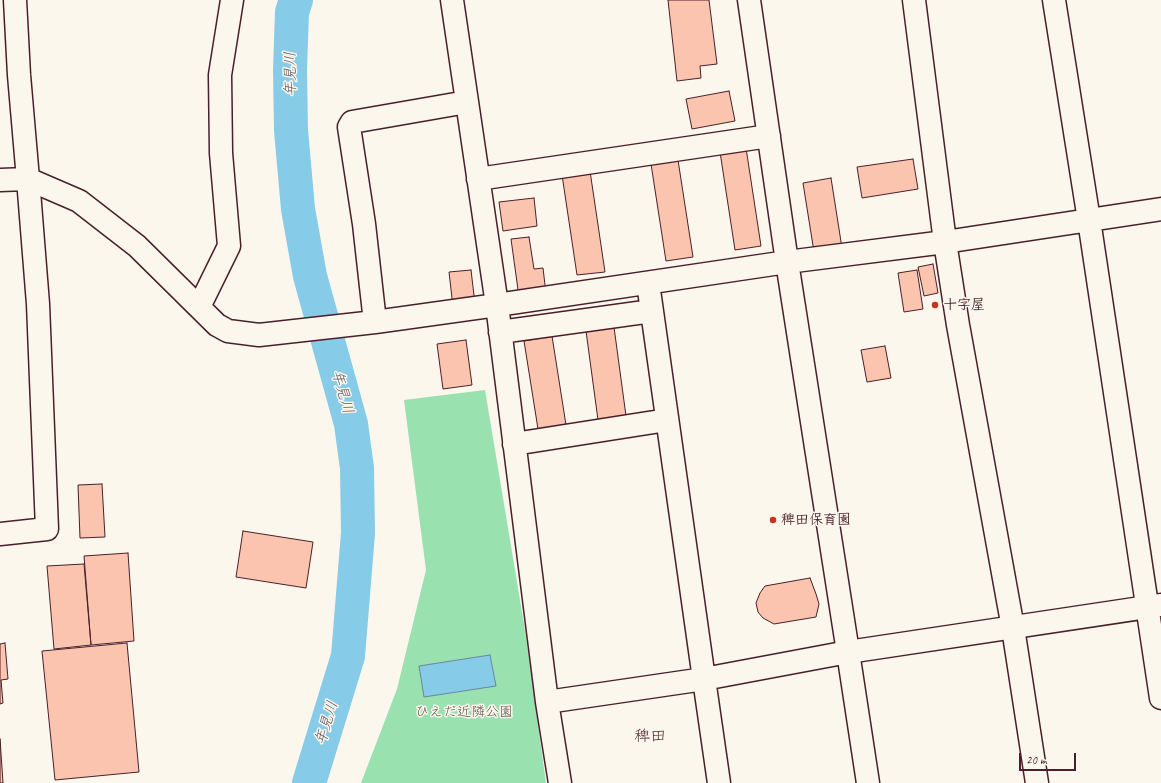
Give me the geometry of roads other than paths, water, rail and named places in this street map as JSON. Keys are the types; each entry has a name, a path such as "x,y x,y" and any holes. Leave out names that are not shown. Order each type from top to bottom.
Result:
{"street":[{"path":"0,534 47,529 38,304 28,180 9,75 15,0"},
{"path":"199,307 229,246 221,153 220,75 232,0"},
{"path":"452,0 497,305 547,702 560,783"},
{"path":"749,0 787,262 868,783"},
{"path":"914,0 945,242 958,325 1013,628 1037,783"},
{"path":"1054,0 1089,220 1154,606 1161,698"},
{"path":"376,322 364,224 349,127 352,122 467,102"},
{"path":"478,179 769,136"},
{"path":"0,180 28,180 79,201 137,246 217,325 228,331 259,335 376,322 787,262 945,242 1161,209"},
{"path":"648,283 719,783"},
{"path":"500,332 652,311"},
{"path":"514,444 667,420"},
{"path":"547,702 704,679 848,652 1154,606"}],"water":[{"path":"490,655 496,686 424,697 419,666"}],"waterway":[{"name":"年見川","path":"296,0 292,12 290,70 291,130 298,209 310,276 351,424 357,468 358,533 348,656 309,783"}],"place":[{"name":"十字屋","path":"935,305"},
{"name":"稗田保育園","path":"773,520"}],"district":[{"name":"稗田","path":"650,737"}],"park label":[{"name":"ひえだ近隣公園","path":"464,712"}]}
